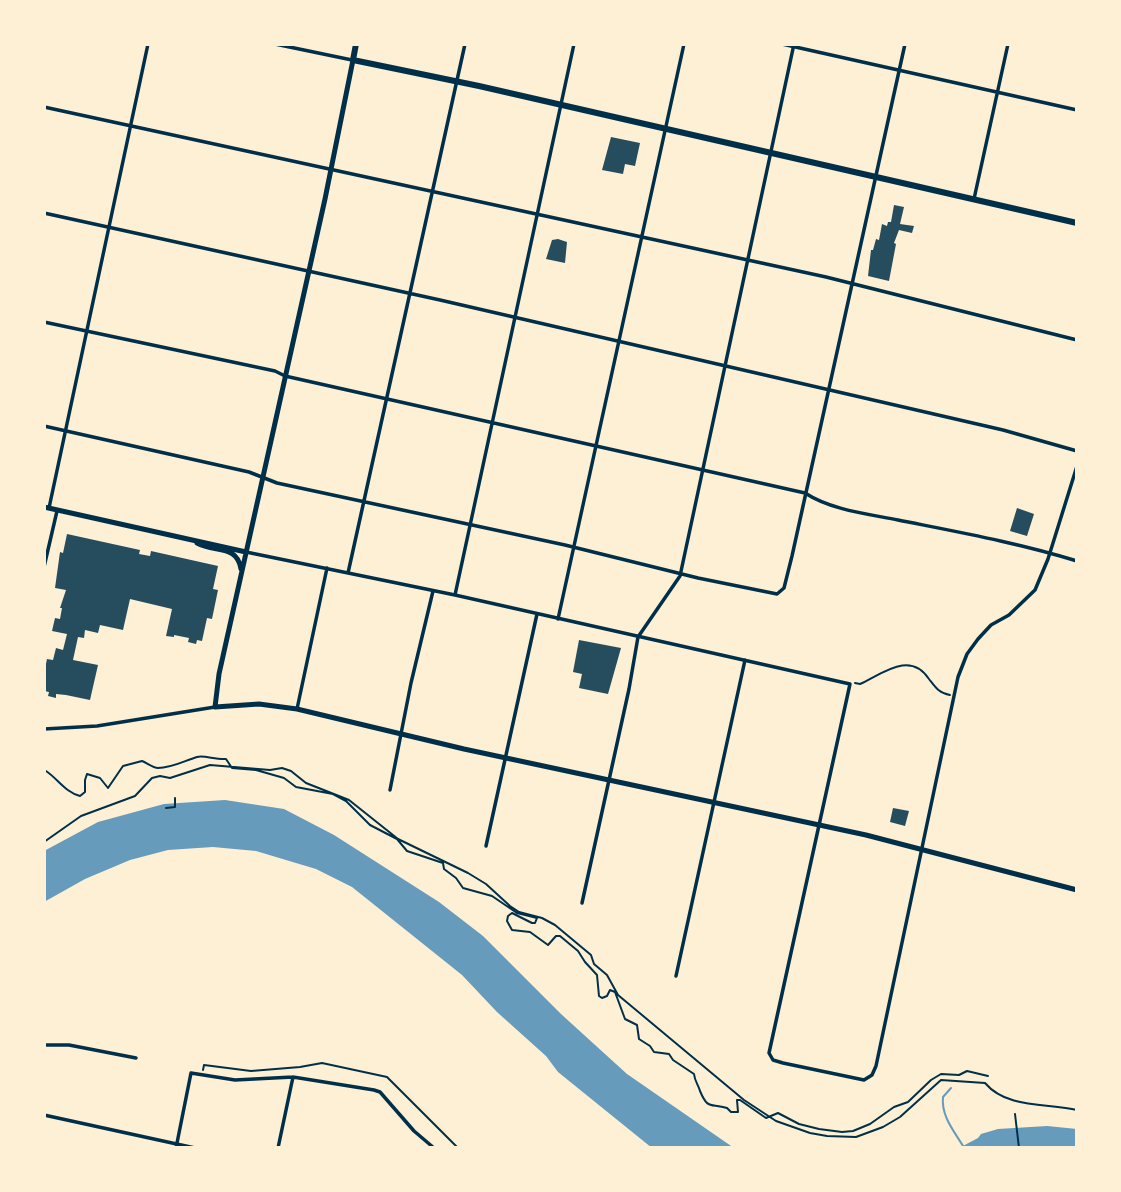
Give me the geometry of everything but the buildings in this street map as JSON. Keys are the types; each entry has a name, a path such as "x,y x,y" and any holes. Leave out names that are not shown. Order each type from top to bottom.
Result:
{"main road":[{"path":"356,44 353,60 456,81 1077,223"}],"street":[{"path":"148,44 65,431 46,507 853,684 818,824 769,1053 773,1060 864,1080 872,1075 958,677 967,654 992,625 1009,615 1035,590 1077,467"},
{"path":"215,707 219,674 264,478 353,60 275,44"},
{"path":"348,573 464,44"},
{"path":"454,595 574,44"},
{"path":"558,619 684,44"},
{"path":"782,44 1077,110"},
{"path":"44,426 249,472 277,483 774,594 780,593 787,577 905,44"},
{"path":"974,199 1008,44"},
{"path":"582,903 638,637 680,573 794,45"},
{"path":"44,107 642,236 853,284 1077,340"},
{"path":"44,213 514,317 1003,430 1077,451"},
{"path":"44,321 275,371 285,376 805,493 814,499 859,511 1049,552 1077,561"},
{"path":"44,566 57,510"},
{"path":"191,540 201,546 234,553 240,562 242,573"},
{"path":"298,709 327,568"},
{"path":"390,790 433,591"},
{"path":"486,846 537,614"},
{"path":"676,975 745,660"},
{"path":"44,729 97,726 215,707 259,704 298,709 505,758 818,824 1077,890"},
{"path":"44,1045 69,1045 136,1058"},
{"path":"176,1146 191,1073 235,1080 293,1077 380,1092 414,1131 434,1148"},
{"path":"278,1148 293,1077"},
{"path":"44,1115 176,1146 195,1148"}],"path":[{"path":"853,684 860,684 898,665 908,664 923,672 942,694 955,696"},
{"path":"44,772 80,796 85,792 87,774 100,778 108,788 123,766 132,763 142,761 156,769 178,766 199,757 226,759 230,766 284,778 296,787 333,794 346,801 370,825 397,839 407,851 443,863 444,869 456,877 463,888 492,896 517,913 537,918 536,923 532,923 512,913 506,921 512,930 530,932 548,945 556,936 569,943 597,975 598,996 602,998 612,989 625,1019 637,1025 639,1039 659,1054 669,1055 694,1074 696,1085 705,1102 727,1108 734,1113 738,1112 737,1100 740,1100 761,1115 778,1113 799,1124 825,1131 842,1132 870,1124 908,1102 941,1074 958,1075 967,1071 988,1076"},
{"path":"44,842 81,816 135,796 152,778 170,778 210,765 270,770 282,768 292,771 306,783 349,800 398,839 486,884 519,912 542,918 555,925 591,955 594,964 607,975 618,995 744,1100 769,1116 810,1133 856,1137 900,1117 942,1080 985,1083 992,1090 1015,1101 1077,1110"},
{"path":"166,807 175,807 175,798"},
{"path":"1016,1115 1018,1148"}],"water":[{"path":"225,800 284,809 334,835 439,902 483,936 561,1014 627,1074 734,1148 652,1148 558,1072 546,1056 497,1012 462,975 352,887 316,869 256,851 213,847 168,850 130,860 85,879 44,902 44,851 98,822 164,804"},
{"path":"1047,1126 1077,1129 1077,1148 959,1148 981,1134 998,1129"}],"waterway":[{"path":"951,1088 943,1097 944,1111 963,1146"}]}
